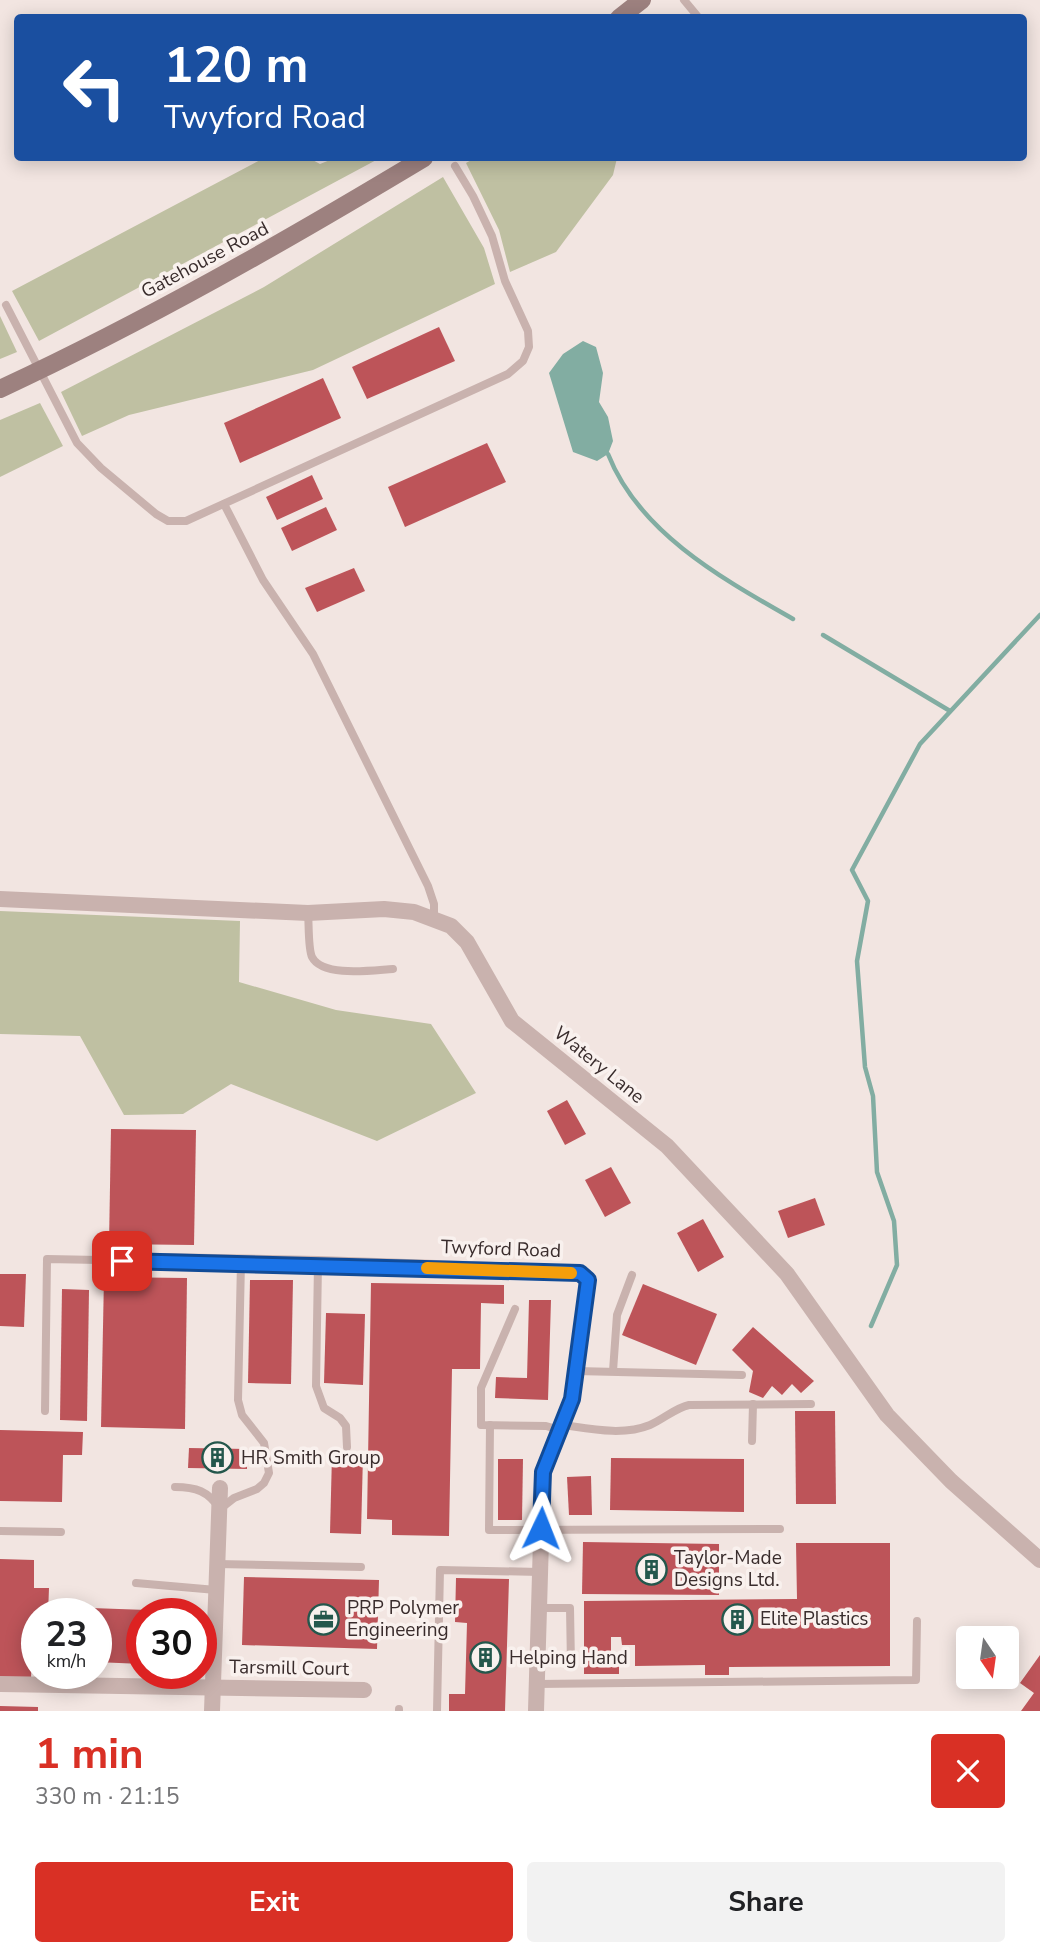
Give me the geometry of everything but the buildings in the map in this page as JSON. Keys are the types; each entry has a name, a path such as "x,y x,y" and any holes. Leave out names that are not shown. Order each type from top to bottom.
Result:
{"main road":[{"path":"624,14 642,0"},
{"name":"Gatehouse Road","path":"0,389 293,237 419,161"}],"street":[{"name":"Watery Lane","path":"0,899 308,912 384,909 414,912 451,926 467,942 512,1021 667,1146 787,1274 887,1415 951,1481 1040,1560"},
{"name":"Twyford Road","path":"99,1260 580,1273 588,1280 572,1399 543,1472 536,1711"},
{"name":"Tarsmill Court","path":"216,1598 220,1488"},
{"name":"Tarsmill Court","path":"0,1684 126,1686"},
{"name":"Tarsmill Court","path":"217,1688 364,1690"},
{"name":"Tarsmill Court","path":"212,1711 213,1689"}],"lane":[{"path":"684,0 696,14"},
{"path":"6,305 77,443 101,468 156,514 168,521 186,521 508,374 523,361 529,347 528,331 505,281 492,236 455,166"},
{"path":"224,504 263,580 320,666 428,886 434,904 434,918"},
{"path":"308,912 312,957 318,963 331,969 349,971 393,969"},
{"path":"45,1411 47,1259 99,1260"},
{"path":"175,1487 201,1489 213,1498 220,1509 234,1498 257,1489 269,1473 264,1443 242,1415 239,1400 241,1262"},
{"path":"318,1264 316,1386 324,1408 340,1418 346,1426 347,1447"},
{"path":"612,1371 617,1315 632,1275"},
{"path":"515,1309 481,1388 481,1425 633,1430 648,1426 689,1405 811,1404"},
{"path":"576,1371 742,1375"},
{"path":"752,1441 753,1404"},
{"path":"490,1425 489,1530 780,1529"},
{"path":"0,1531 61,1532"},
{"path":"217,1564 361,1567"},
{"path":"437,1711 440,1570 540,1572"},
{"path":"136,1583 216,1590"},
{"path":"539,1608 570,1608 571,1665"},
{"path":"537,1684 916,1680 917,1621"}],"green space":[{"path":"258,161 314,161 320,164 328,161 374,161 39,341 12,291"},
{"path":"616,161 613,175 556,252 510,272 499,230 466,163"},
{"path":"443,177 484,248 495,284 313,370 129,415 82,436 61,392 264,287"},
{"path":"0,316 17,352 0,359"},
{"path":"40,403 63,446 0,477 0,420"},
{"path":"0,911 240,921 239,982 336,1010 431,1024 476,1093 377,1141 231,1084 183,1114 124,1115 80,1036 0,1034"}],"water":[{"path":"583,341 596,347 603,373 599,402 608,417 613,441 608,454 597,461 573,452 549,373 563,354"}],"waterway":[{"path":"608,454 622,482 640,507 662,530 712,570 793,619"},
{"path":"871,1326 897,1265 894,1221 877,1172 873,1096 865,1067 857,961 868,901 852,870 920,744 1040,615"},
{"path":"823,635 950,711"}],"slow traffic":[{"path":"427,1268 571,1273"}],"place":[{"name":"HR Smith Group","path":"218,1458"},
{"name":"Taylor-Made Designs Ltd.","path":"651,1569"},
{"name":"PRP Polymer Engineering","path":"324,1619"},
{"name":"Elite Plastics","path":"737,1619"},
{"name":"Helping Hand","path":"486,1658"}],"route":[{"path":"122,1261 318,1264 580,1273 588,1280 572,1399 543,1472 541,1528"}]}
